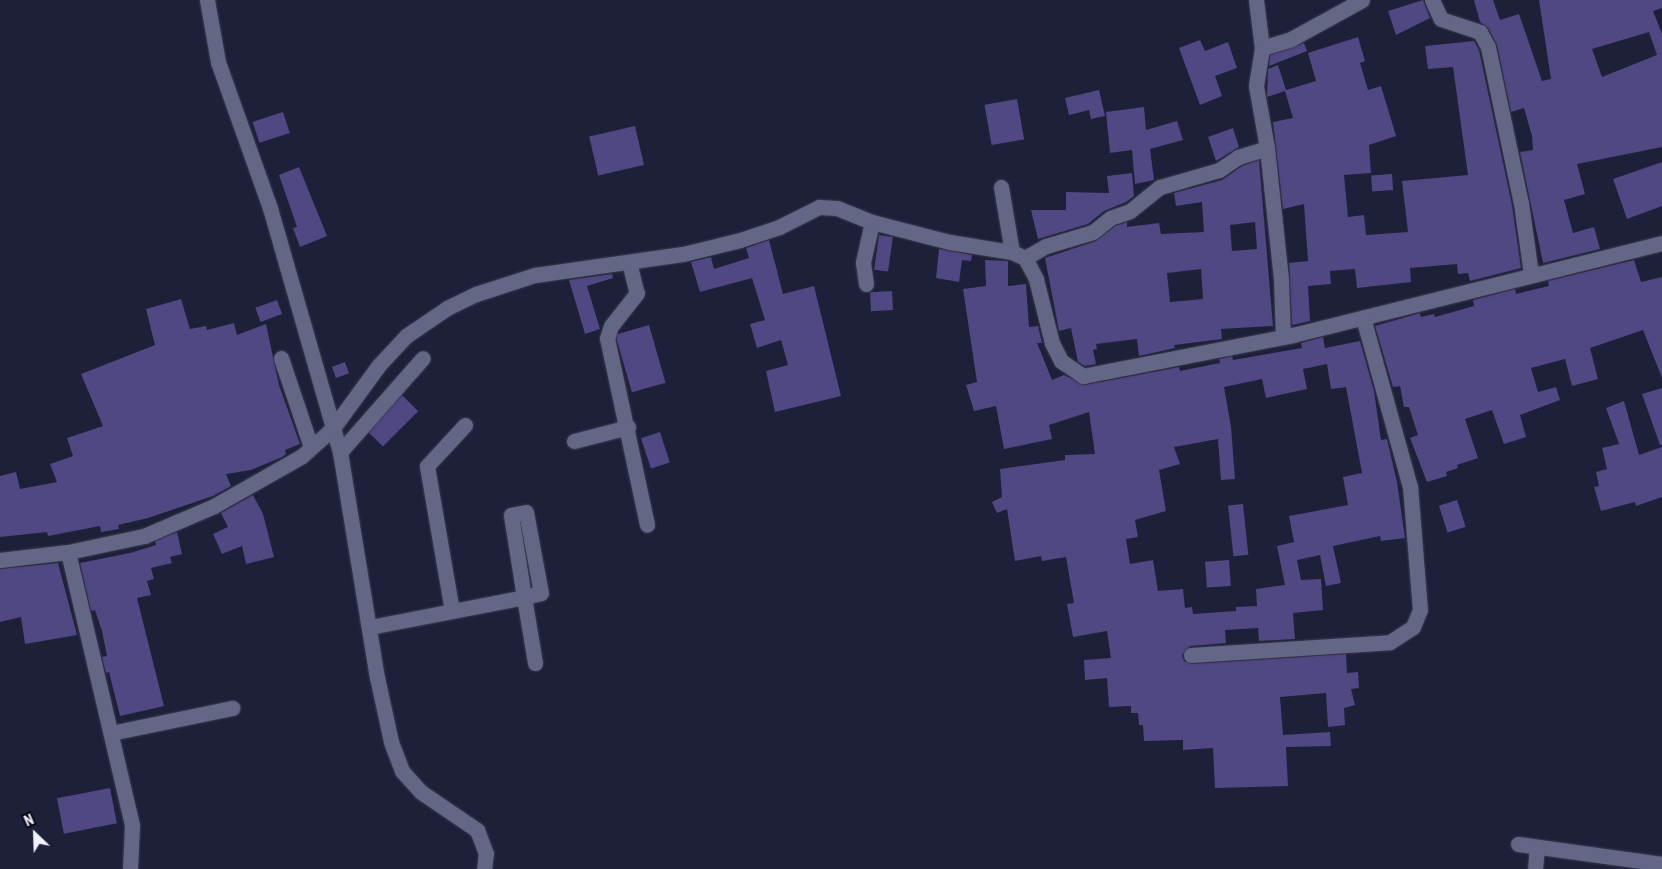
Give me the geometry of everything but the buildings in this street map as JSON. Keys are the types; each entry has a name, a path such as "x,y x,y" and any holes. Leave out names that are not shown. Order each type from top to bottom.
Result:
{"street":[{"path":"207,0 218,62 270,208 340,452 377,677 391,742 402,771 421,792 477,830 486,853 484,869"},
{"path":"1256,0 1262,48 1256,86 1267,148 1281,280 1283,337"},
{"path":"1262,48 1292,39 1362,0"},
{"path":"1432,0 1441,19 1480,32 1488,47 1521,203 1531,274"},
{"path":"0,560 68,552 144,536 185,521 311,447 333,428 379,365 406,336 447,308 476,294 535,275 682,254 740,240 779,227 819,207 837,208 872,222 950,242 1019,255 1093,232 1110,218 1130,212 1160,187 1219,170 1238,157 1267,148"},
{"path":"1001,187 1019,255 1036,279 1052,343 1061,361 1084,376 1283,337 1662,243"},
{"path":"866,284 863,262 872,222"},
{"path":"629,262 637,294 618,315 607,338 628,427 647,524"},
{"path":"1191,655 1390,642 1413,627 1420,610 1410,487 1363,318"},
{"path":"281,358 311,447"},
{"path":"340,452 423,358"},
{"path":"452,611 427,466 465,425"},
{"path":"574,441 628,427"},
{"path":"370,627 524,597 541,593 526,512 510,515 524,597 535,663"},
{"path":"68,552 107,710 132,825 130,869"},
{"path":"111,732 232,708"},
{"path":"1518,844 1537,846 1596,862 1658,865"},
{"path":"1535,869 1537,846"}]}
